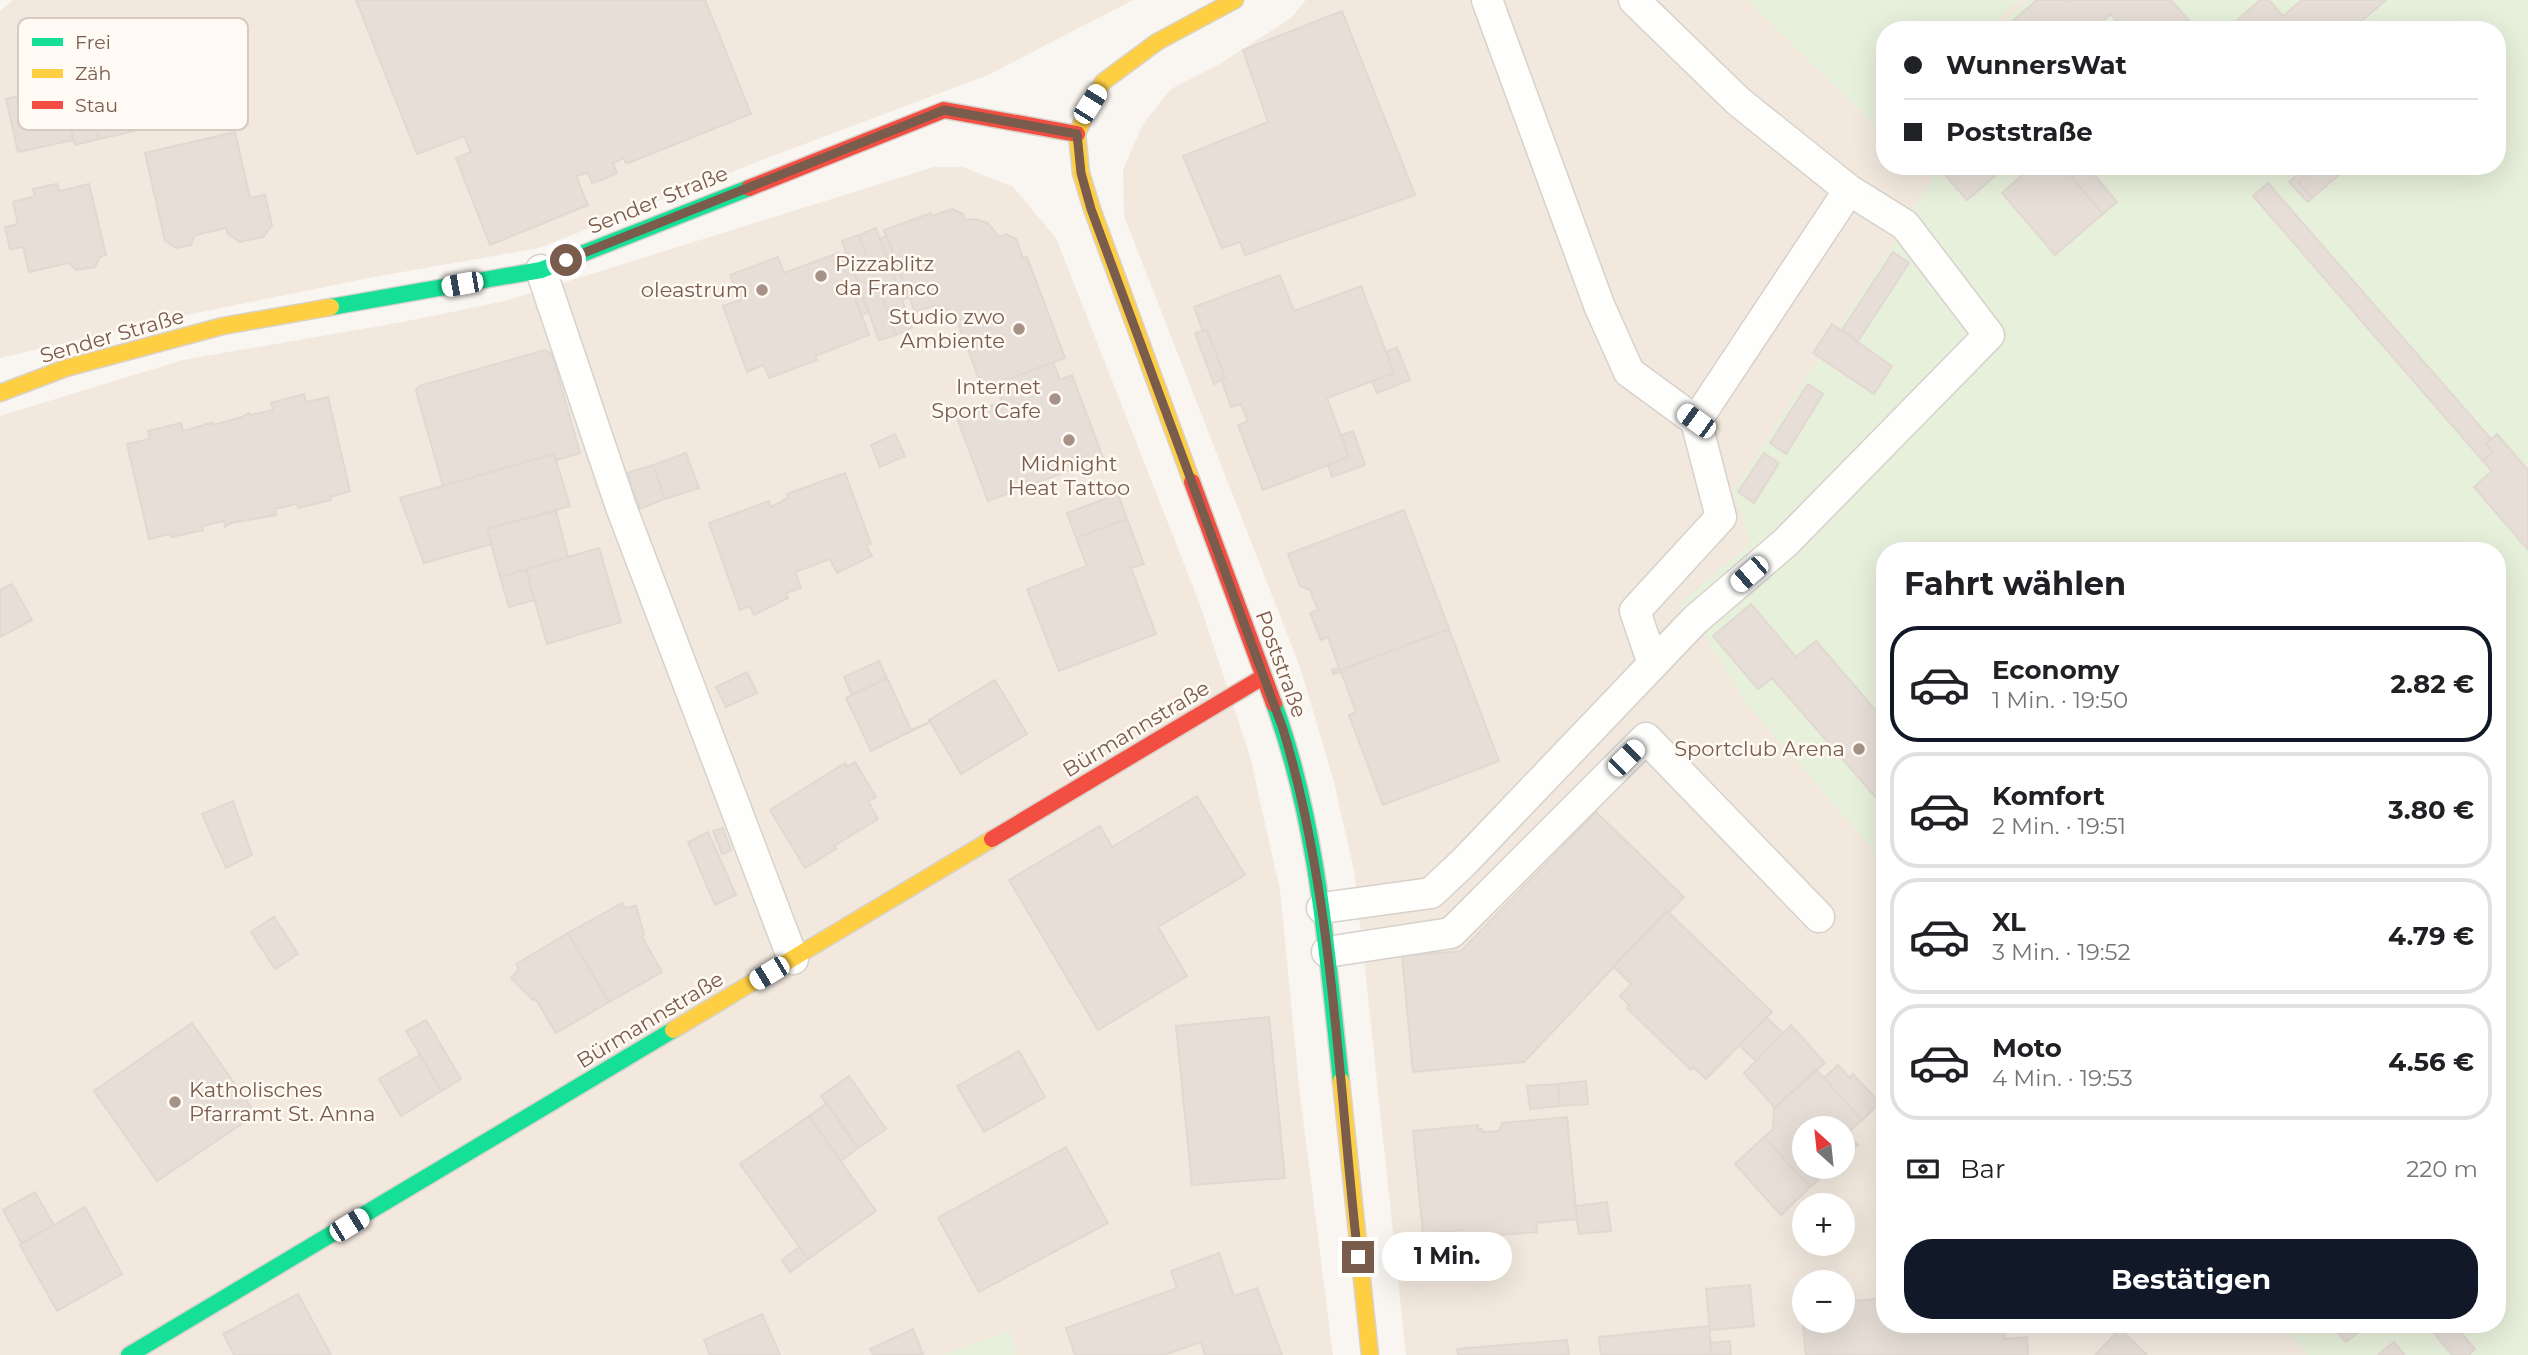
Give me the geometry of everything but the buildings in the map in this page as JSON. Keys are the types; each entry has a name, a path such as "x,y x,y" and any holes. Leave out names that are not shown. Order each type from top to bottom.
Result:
{"street":[{"path":"1077,134 1103,82 1157,42 1235,0"},
{"name":"Sender Straße","path":"0,393 66,368 223,327 541,270 944,110 1077,134"},
{"name":"Poststraße","path":"1077,134 1081,173 1091,209 1264,677 1297,774 1322,908 1370,1355"},
{"name":"Bürmannstraße","path":"130,1355 1264,677"}],"lane":[{"path":"1487,0 1599,305 1629,372 1696,421 1721,517 1635,611 1653,664"},
{"path":"1322,908 1431,893 1464,862 1695,620 1785,543 1989,335 1905,225 1849,190 1738,101 1634,0"},
{"path":"1696,421 1849,190"},
{"path":"541,270 621,507 793,958"},
{"path":"1327,951 1451,933 1646,738 1819,917"}],"shaded area":[{"path":"13,0 1133,0 988,75 539,248 374,277 201,312 0,358 0,11"},
{"path":"1306,0 1747,0 1876,126 1876,175 2506,175 2506,21 1996,21 2020,0 2528,0 2528,1355 1406,1355 1355,875 1334,782 1300,667 1124,216 1123,170 1143,124 1171,89 1218,65 1291,18"},
{"path":"934,167 963,167 1013,187 1056,238 1199,602 1250,756 1280,890 1300,1095 1333,1355 0,1355 0,416 183,360 408,321 505,301"}],"green space":[{"path":"1747,0 2020,0 1996,21 1876,21 1876,126"},
{"path":"2029,0 2528,0 2528,1355 2308,1355 2289,1333 2506,1333 2506,542 1876,542 1876,853 1746,703 1695,620 1679,604 1751,542 1733,491 1905,225 1934,175 2506,175 2506,21 2004,21"},
{"path":"1010,1330 1016,1355 944,1355"}],"traffic: fast":[{"path":"331,307 541,270 749,188"},
{"path":"1274,704 1289,749 1311,843 1341,1081"},
{"path":"129,1355 673,1030"}],"traffic: slow":[{"path":"1192,482 1092,209 1081,173 1077,134 1103,82 1157,42 1235,0"},
{"path":"0,393 66,368 223,326 331,307"},
{"path":"673,1030 992,839"},
{"path":"1341,1081 1370,1355"}],"traffic: jam":[{"path":"749,188 944,110 1077,134"},
{"path":"1192,482 1274,704"},
{"path":"992,839 1263,677"}],"place":[{"name":"Pizzablitz da Franco","path":"821,276"},
{"name":"oleastrum","path":"762,290"},
{"name":"Studio zwo Ambiente","path":"1019,329"},
{"name":"Internet Sport Cafe","path":"1055,399"},
{"name":"Midnight Heat Tattoo","path":"1069,440"},
{"name":"Sportclub Arena","path":"1859,749"},
{"name":"Katholisches Pfarramt St. Anna","path":"175,1102"}],"route":[{"path":"566,260 944,110 1077,134 1081,173 1091,209 1283,729 1297,774 1322,908 1358,1257"}]}
